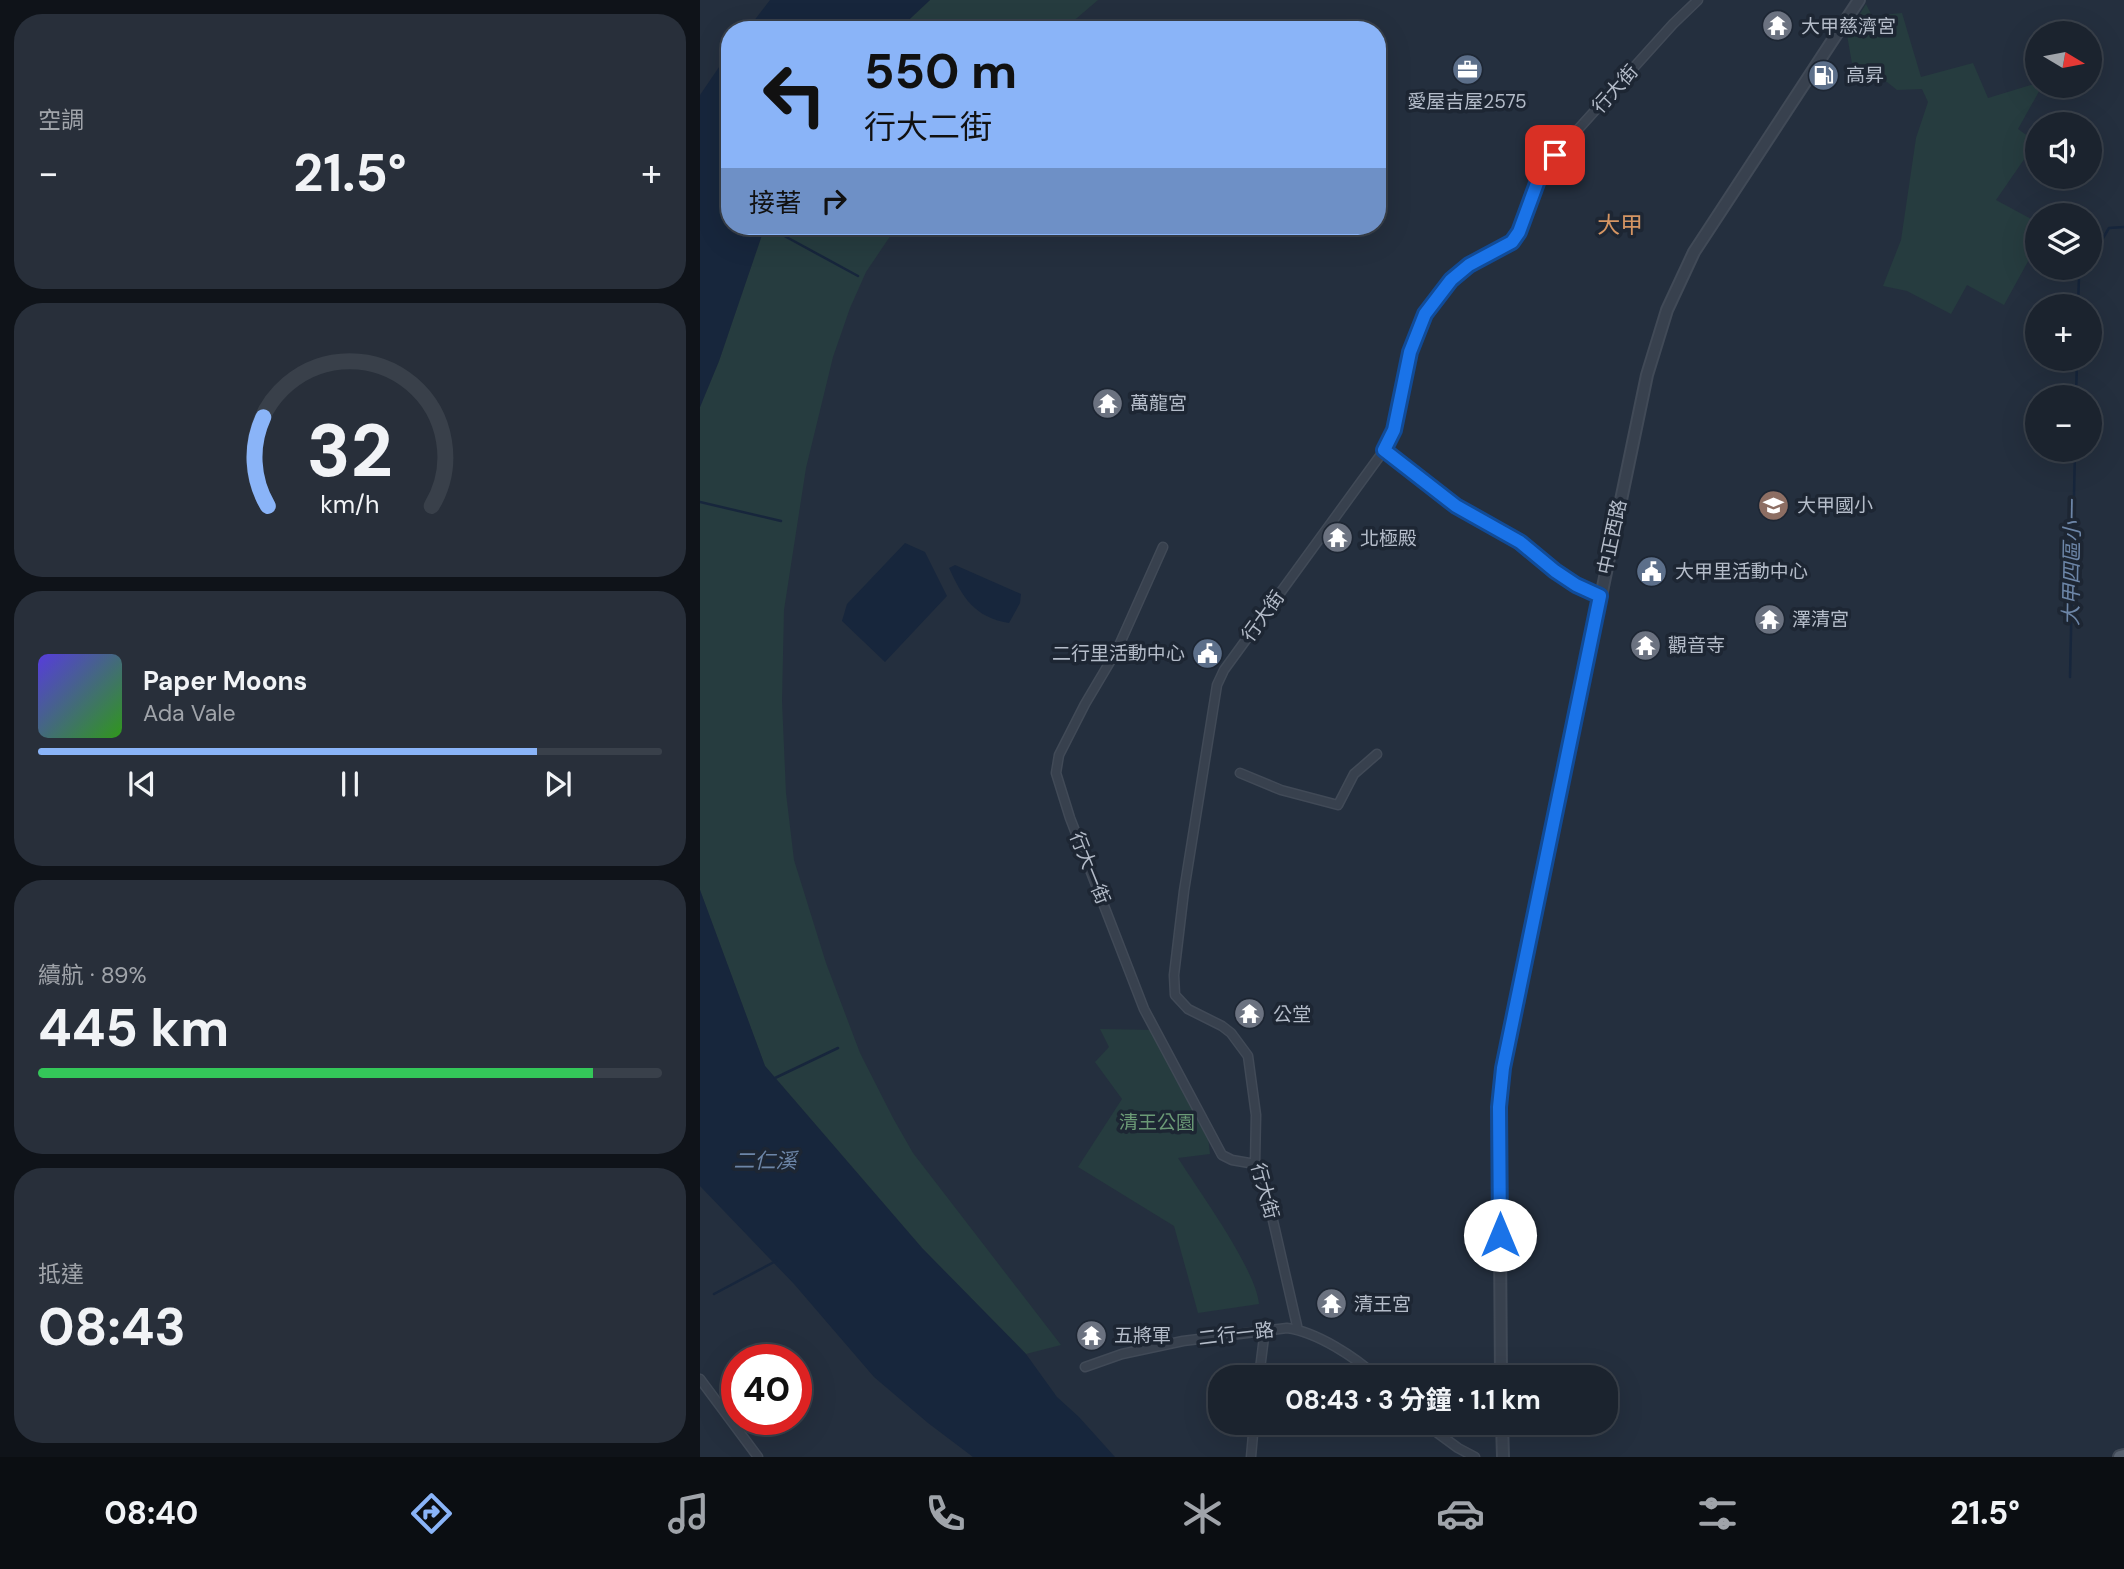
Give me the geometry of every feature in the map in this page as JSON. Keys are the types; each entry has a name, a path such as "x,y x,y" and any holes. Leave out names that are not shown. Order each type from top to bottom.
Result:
{"street":[{"name":"行大街","path":"1298,1330 1271,1212 1255,1164 1256,1115 1248,1056 1231,1033 1188,1009 1175,995 1174,975 1184,891 1217,685 1224,670 1384,450 1394,430 1410,352 1425,314 1451,280 1469,265 1512,242 1519,232 1545,166 1698,0"},
{"name":"中正西路","path":"1502,1365 1499,1107 1503,1068 1647,375 1659,330 1674,292 1709,227 1859,0"},
{"path":"1384,450 1456,506 1520,542 1576,585 1600,596"},
{"name":"行大一街","path":"1163,547 1117,650 1088,698 1059,755 1056,773 1070,818 1144,1009 1160,1042 1222,1155 1255,1164"},
{"path":"1240,773 1281,790 1338,805 1354,774 1377,754"},
{"path":"1260,1365 1265,1329"},
{"name":"二行一路","path":"1085,1367 1122,1354 1183,1340 1265,1329 1298,1330 1348,1354 1362,1365"},
{"path":"700,1379 758,1457"},
{"path":"1251,1457 1253,1435"},
{"path":"1440,1435 1475,1457"},
{"path":"1502,1435 1503,1457"}],"green space":[{"path":"930,0 1098,0 1074,21 908,21"},
{"path":"1866,4 1872,16 1902,13 1921,77 1973,63 1988,98 2025,87 2025,98 2035,98 2025,112 2018,129 2025,134 2025,158 1996,200 2025,216 2025,267 2004,305 1967,285 1951,314 1907,291 1883,286 1901,240 1916,138 1928,102 1922,89 1897,90 1887,82 1854,75 1847,35"},
{"path":"762,235 891,235 866,272 850,308 833,357 806,468 784,610 782,701 786,793 794,860 826,963 860,1053 893,1118 913,1153 1061,1345 1026,1354 922,1248 765,1066 700,890 700,407 719,361"},
{"name":"清王公園","path":"1100,1029 1156,1030 1207,1128 1210,1154 1178,1158 1237,1251 1248,1271 1259,1304 1198,1313 1174,1226 1078,1167 1122,1099 1095,1062 1109,1047"}],"water":[{"path":"770,0 930,0 908,21 754,21"},
{"path":"721,64 721,235 762,235 719,361 700,407 700,95"},
{"path":"905,543 925,552 947,596 885,662 842,621 847,604"},
{"path":"955,565 1021,594 1020,603 1009,623 987,616 971,604 949,568"},
{"name":"二仁溪","path":"700,890 765,1066 922,1248 1026,1354 1057,1397 1115,1457 973,1457 874,1377 794,1284 700,1186"}],"waterway":[{"name":"大甲四區小一","path":"2102,240 2109,228 2124,227"},
{"path":"783,235 858,276"},
{"name":"大甲四區小一","path":"2078,294 2079,280"},
{"name":"大甲四區小一","path":"2076,385 2077,371"},
{"name":"大甲四區小一","path":"2070,677 2075,462"},
{"path":"700,502 781,521"},
{"path":"775,1078 838,1048"},
{"path":"714,1294 776,1261"}],"place":[{"name":"大甲慈濟宮","path":"1778,26"},
{"name":"愛屋吉屋2575","path":"1467,70"},
{"name":"高昇","path":"1823,75"},
{"name":"萬龍宮","path":"1107,403"},
{"name":"大甲國小","path":"1774,505"},
{"name":"北極殿","path":"1337,538"},
{"name":"大甲里活動中心","path":"1652,571"},
{"name":"澤清宮","path":"1769,619"},
{"name":"觀音寺","path":"1645,645"},
{"name":"二行里活動中心","path":"1208,653"},
{"name":"公堂","path":"1250,1014"},
{"name":"清王宮","path":"1331,1304"},
{"name":"五將軍","path":"1091,1335"}],"district":[{"name":"大甲","path":"1620,225"}],"route":[{"path":"1500,1235 1499,1107 1503,1068 1600,596 1576,585 1520,542 1456,506 1384,450 1394,430 1405,370 1425,314 1451,280 1469,265 1512,242 1519,232 1540,175 1555,155"}]}
